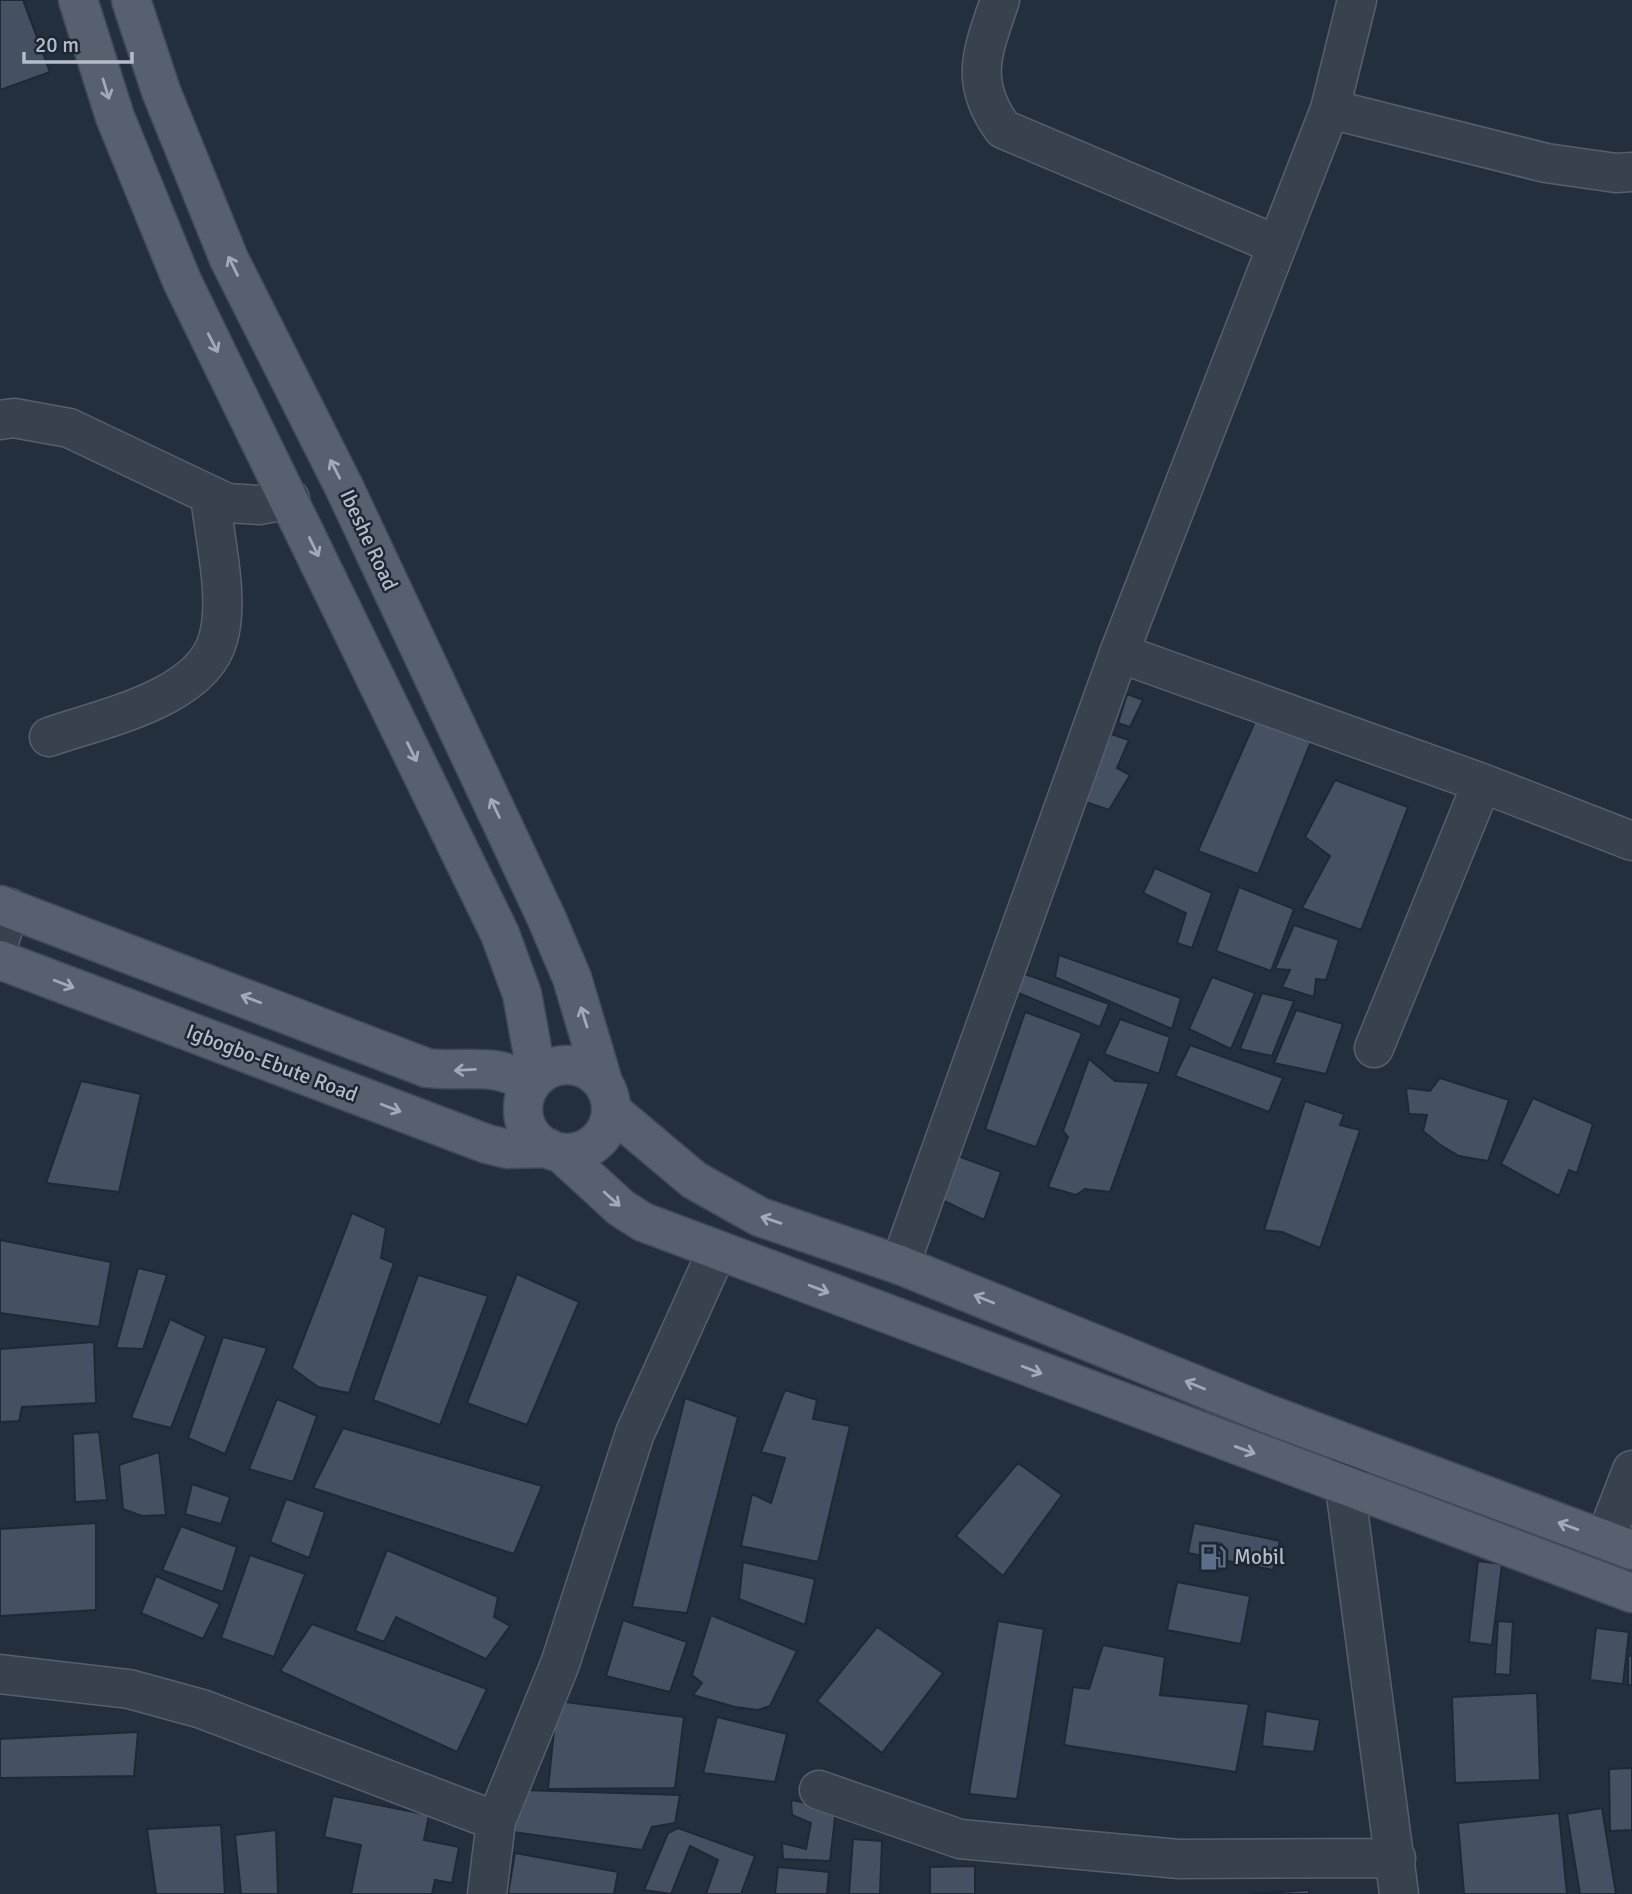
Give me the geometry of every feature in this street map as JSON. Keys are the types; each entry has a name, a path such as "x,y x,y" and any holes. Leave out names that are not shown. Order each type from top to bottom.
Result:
{"main road":[{"path":"78,0 114,117 181,281 290,499 500,934 522,994 533,1080 522,1114 527,1128 621,1208 643,1222 1632,1593"},
{"name":"Ibeshe Road","path":"131,0 161,90 229,259 344,487 546,917 572,978 608,1096"},
{"path":"3,917 427,1068 501,1069 533,1080 564,1064 586,1069 608,1096 694,1180 760,1217 900,1265 1352,1445 1619,1545"},
{"name":"Igbogbo-Ebute Road","path":"0,960 487,1144 508,1149 555,1151"},
{"path":"555,1151 576,1153 601,1138 609,1125 608,1096"}],"street":[{"path":"1000,0 982,55 980,80 988,108 1003,128 1277,245"},
{"path":"900,1265 1119,653 1330,109 1357,0"},
{"path":"1330,109 1546,163 1616,173 1632,172"},
{"path":"0,420 14,418 69,428 227,503 248,504 290,499"},
{"path":"49,737 147,704 202,669 218,639 222,602 210,495"},
{"path":"1119,653 1482,783 1632,841"},
{"path":"1374,1048 1482,783"},
{"path":"487,1894 496,1821 560,1664 635,1433 717,1251"},
{"path":"819,1790 960,1839 1398,1876 1345,1487 1352,1445"},
{"path":"1619,1545 1632,1470"},
{"path":"0,1674 129,1689 202,1709 496,1821"}],"building":[{"path":"0,0 23,0 50,72 0,90"},
{"path":"1127,694 1143,700 1130,727 1118,723"},
{"path":"1257,717 1312,739 1258,874 1198,851"},
{"path":"1111,734 1129,740 1117,768 1130,775 1109,810 1083,801"},
{"path":"1335,780 1408,807 1361,930 1302,908 1330,856 1305,837"},
{"path":"1155,868 1212,893 1192,948 1177,943 1186,913 1143,893"},
{"path":"1239,887 1294,909 1271,971 1216,951"},
{"path":"1294,925 1339,940 1326,980 1316,979 1314,997 1282,987 1290,970 1275,969"},
{"path":"1059,955 1181,998 1172,1029 1055,977"},
{"path":"1025,974 1109,1004 1100,1027 1016,992"},
{"path":"1212,977 1255,993 1231,1049 1189,1029"},
{"path":"1262,993 1294,1001 1272,1056 1240,1049"},
{"path":"1296,1010 1343,1024 1326,1074 1274,1063"},
{"path":"1025,1012 1082,1033 1036,1147 985,1129"},
{"path":"1120,1019 1170,1037 1159,1074 1104,1054"},
{"path":"1190,1045 1283,1078 1269,1112 1175,1076"},
{"path":"1089,1059 1115,1081 1149,1083 1110,1192 1085,1189 1076,1195 1048,1187 1068,1137 1063,1131"},
{"path":"1440,1078 1509,1100 1488,1161 1459,1156 1423,1131 1427,1115 1409,1114 1406,1088 1430,1091"},
{"path":"81,1081 141,1094 119,1192 46,1183"},
{"path":"1533,1098 1593,1124 1577,1173 1569,1170 1559,1196 1501,1164"},
{"path":"1305,1101 1344,1114 1340,1125 1360,1130 1320,1248 1282,1232 1264,1230"},
{"path":"958,1156 1001,1172 984,1220 942,1200"},
{"path":"352,1213 386,1228 381,1258 394,1263 349,1393 318,1387 292,1368"},
{"path":"0,1240 111,1262 99,1327 0,1313"},
{"path":"138,1268 167,1275 143,1349 116,1348"},
{"path":"517,1274 579,1302 527,1425 467,1403"},
{"path":"418,1275 488,1296 440,1425 373,1400"},
{"path":"170,1319 206,1336 171,1428 131,1418"},
{"path":"223,1337 267,1348 225,1454 188,1438"},
{"path":"94,1342 96,1403 22,1407 19,1421 0,1422 0,1349"},
{"path":"785,1390 817,1400 813,1419 850,1426 818,1562 741,1546 752,1494 771,1503 785,1458 761,1452"},
{"path":"685,1398 738,1417 687,1613 632,1607"},
{"path":"277,1399 317,1416 293,1482 249,1469"},
{"path":"343,1428 542,1486 514,1554 313,1488"},
{"path":"99,1432 107,1500 75,1502 73,1434"},
{"path":"159,1452 166,1515 142,1516 123,1509 119,1465"},
{"path":"1018,1463 1062,1495 1003,1576 956,1536"},
{"path":"192,1484 230,1497 221,1524 185,1514"},
{"path":"286,1499 325,1512 309,1558 270,1542"},
{"path":"96,1523 96,1610 0,1616 0,1529"},
{"path":"1194,1523 1280,1541 1273,1570 1188,1553"},
{"path":"181,1526 237,1547 223,1592 162,1570"},
{"path":"387,1550 498,1597 494,1617 510,1626 486,1659 396,1617 384,1642 355,1631"},
{"path":"250,1555 305,1574 274,1657 221,1638"},
{"path":"1478,1561 1502,1564 1492,1645 1469,1642"},
{"path":"743,1562 815,1579 805,1625 739,1599"},
{"path":"156,1576 220,1604 203,1639 141,1613"},
{"path":"1177,1582 1250,1596 1241,1644 1167,1630"},
{"path":"711,1615 797,1651 770,1706 758,1710 735,1707 693,1695 702,1683 692,1675"},
{"path":"623,1620 687,1642 670,1692 606,1676"},
{"path":"998,1621 1044,1629 1017,1799 969,1794"},
{"path":"1498,1621 1513,1622 1510,1675 1495,1674"},
{"path":"312,1624 487,1689 457,1752 280,1671"},
{"path":"877,1627 943,1673 882,1753 817,1701"},
{"path":"1596,1628 1629,1632 1623,1684 1590,1680"},
{"path":"1103,1645 1165,1657 1160,1695 1249,1704 1236,1772 1064,1745 1073,1687 1089,1689"},
{"path":"1628,1656 1632,1656 1632,1685 1628,1685"},
{"path":"1537,1693 1540,1780 1455,1783 1452,1697"},
{"path":"557,1701 684,1717 675,1788 548,1789"},
{"path":"1266,1711 1320,1720 1314,1752 1262,1746"},
{"path":"717,1717 787,1734 775,1782 703,1773"},
{"path":"138,1732 134,1776 0,1778 0,1739"},
{"path":"1632,1768 1632,1830 1610,1831 1609,1769"},
{"path":"523,1790 680,1795 675,1823 652,1827 642,1850 513,1832"},
{"path":"333,1796 429,1815 424,1840 459,1847 452,1883 435,1880 432,1894 351,1894 361,1845 324,1837"},
{"path":"791,1800 836,1809 830,1861 783,1859 782,1843 806,1849 811,1823 792,1815"},
{"path":"1602,1808 1616,1894 1580,1894 1567,1814"},
{"path":"1559,1813 1567,1894 1464,1894 1458,1823"},
{"path":"221,1825 225,1894 156,1894 147,1829"},
{"path":"678,1828 755,1856 741,1894 706,1894 718,1860 690,1846 671,1894 644,1890 668,1833"},
{"path":"276,1830 278,1894 241,1894 235,1835"},
{"path":"853,1839 882,1841 880,1894 849,1894"},
{"path":"515,1853 618,1872 614,1894 508,1894"},
{"path":"975,1866 975,1894 930,1894 930,1867"},
{"path":"778,1867 829,1872 827,1894 775,1894"},
{"path":"1309,1890 1309,1894 1250,1894"}],"place":[{"name":"Mobil","path":"1213,1557"}]}
